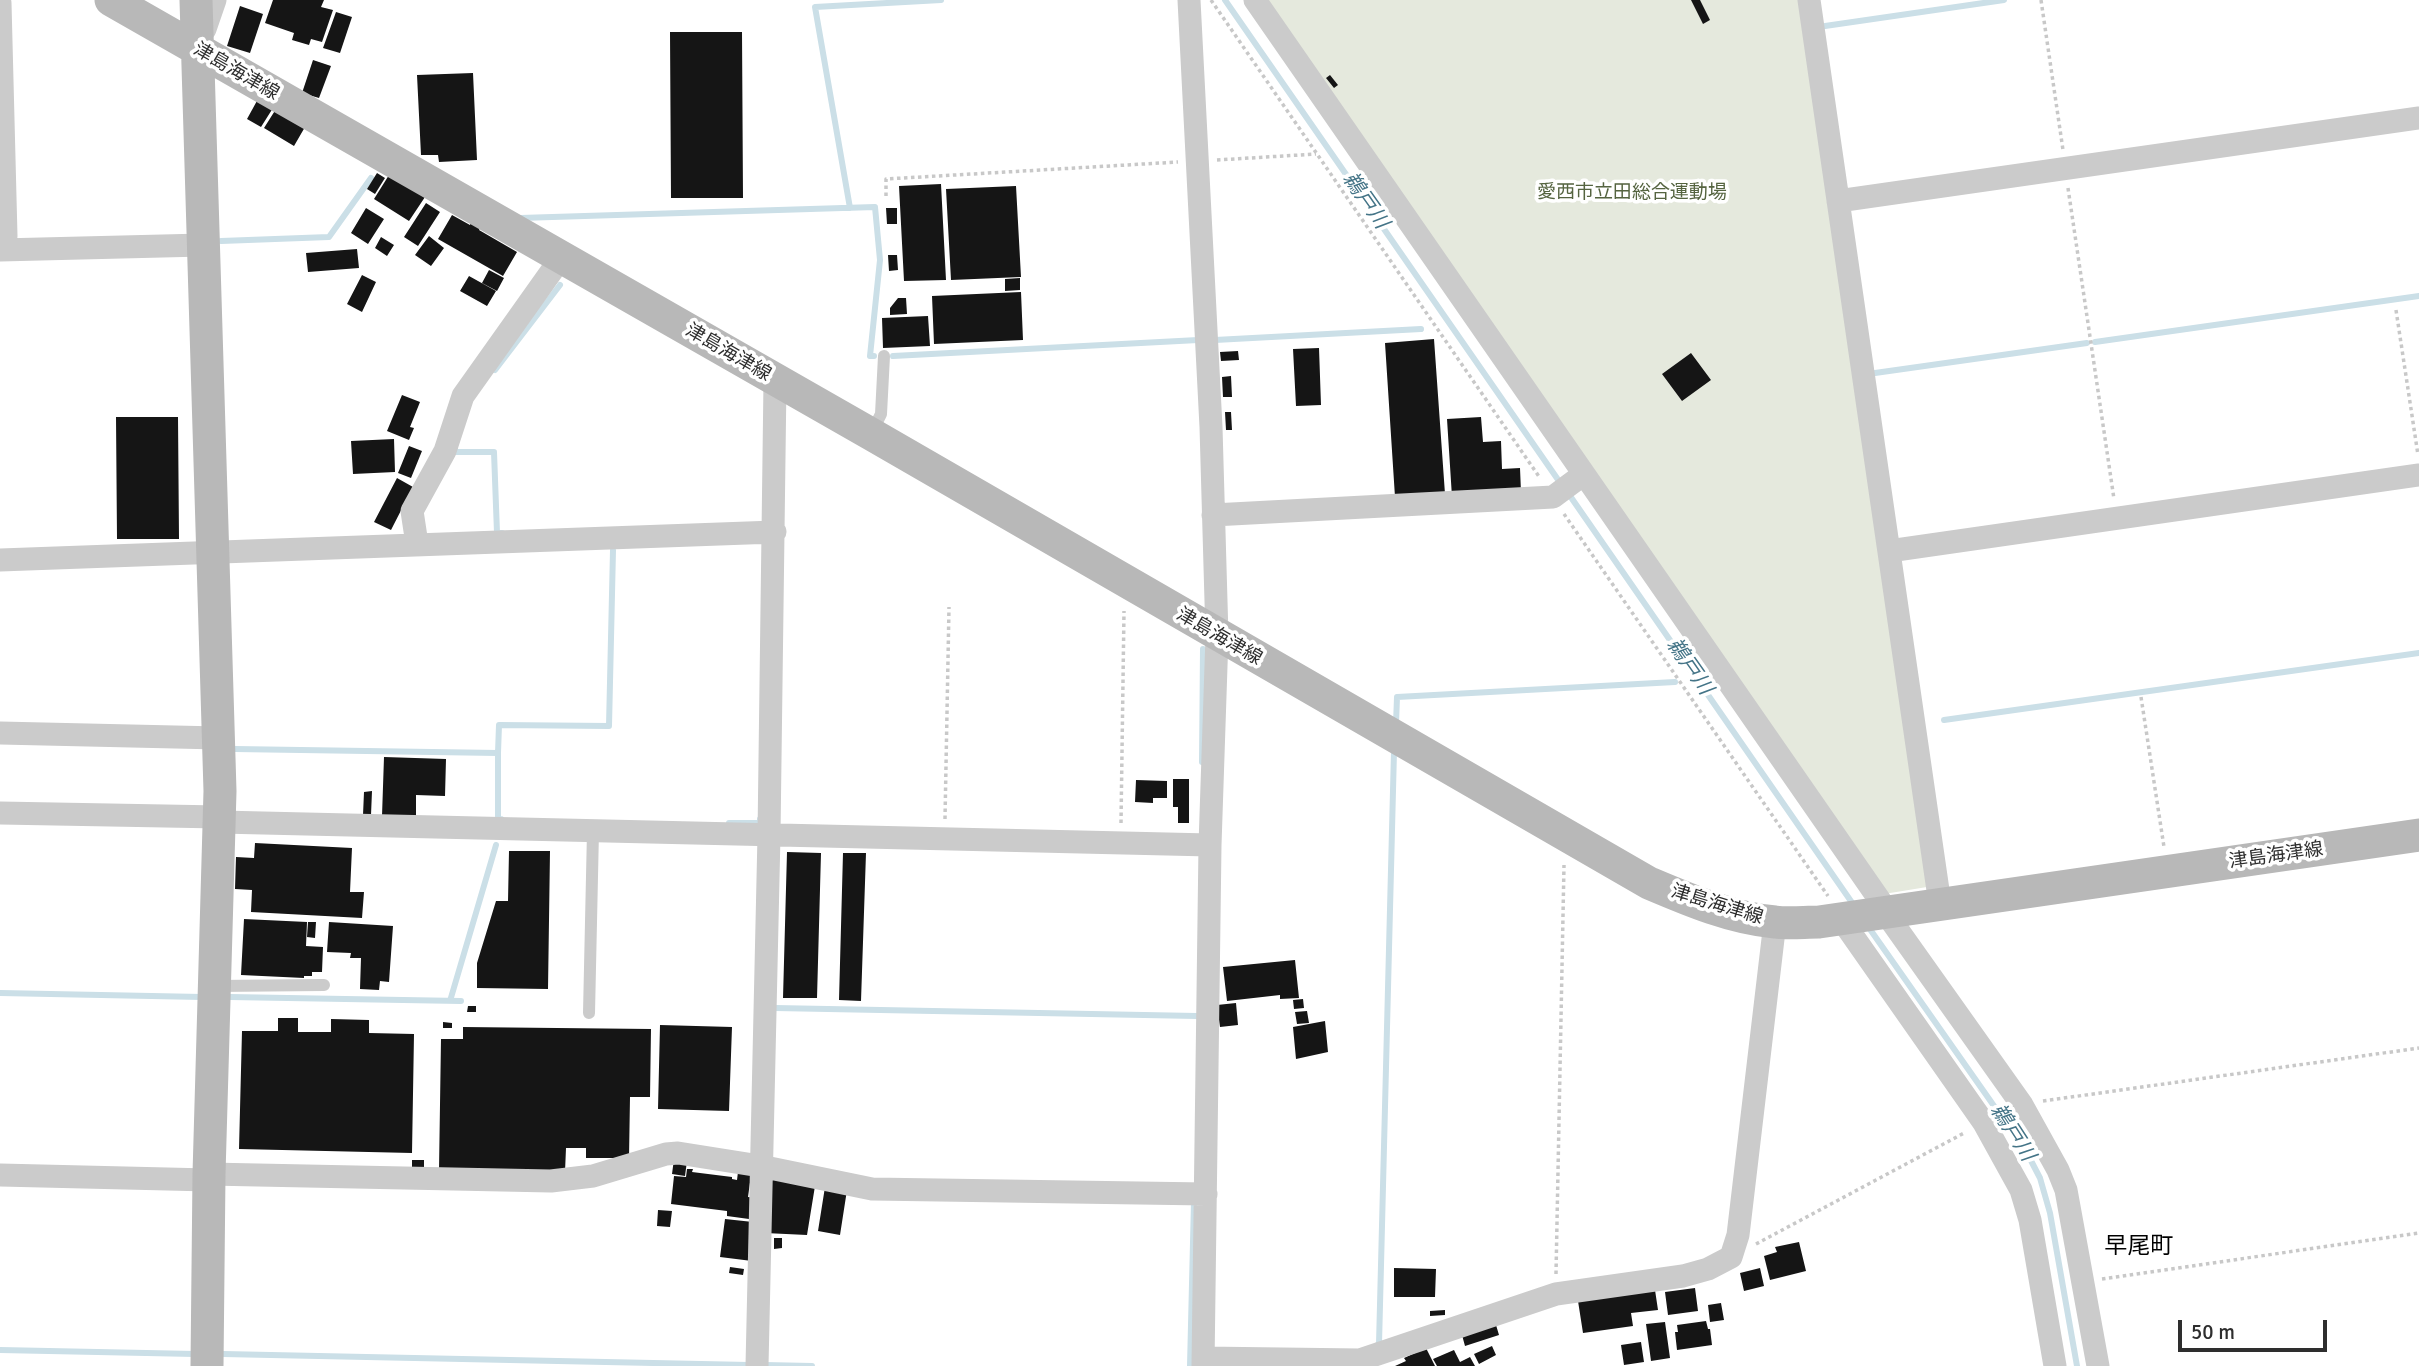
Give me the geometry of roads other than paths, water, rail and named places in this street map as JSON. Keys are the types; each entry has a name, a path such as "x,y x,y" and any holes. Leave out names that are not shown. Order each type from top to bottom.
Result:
{"main road":[{"name":"津島海津線","path":"111,0 199,26 561,258 1649,883 1684,898 1742,916 1775,922 1842,919 2419,835"},
{"path":"199,26 220,820 209,1177 207,1366"}],"street":[{"path":"199,26 215,0"},
{"path":"1189,0 1211,427 1217,636 1210,845 1204,1362 1361,1363 1556,1294 1683,1276 1708,1269 1731,1257 1738,1236 1775,922"},
{"path":"1255,0 1581,477 2021,1105 2058,1170 2066,1190 2098,1366"},
{"path":"1808,0 1940,904"},
{"path":"0,3 2,241 203,238"},
{"path":"1838,201 2419,118"},
{"path":"417,544 417,529 412,511 445,451 463,396 561,258"},
{"path":"757,1366 775,531 775,381"},
{"path":"1889,551 2419,475"},
{"path":"1213,515 1554,496 1581,477"},
{"path":"0,560 775,531"},
{"path":"0,733 219,738"},
{"path":"0,813 593,831 1210,845"},
{"path":"1842,919 1984,1123 2021,1190 2030,1220 2055,1366"},
{"path":"0,1175 551,1181 593,1176 666,1154 678,1153 760,1166 872,1189 1206,1194"}],"lane":[{"path":"871,434 881,414 884,356"},
{"path":"589,1013 593,831"},
{"path":"215,986 324,985"}],"waterway":[{"path":"850,208 815,7 941,0"},
{"name":"鵜戸川","path":"1225,0 1561,484"},
{"path":"1825,26 2004,0"},
{"path":"221,241 329,237 371,178"},
{"path":"520,218 875,207 880,260 870,356 874,356"},
{"path":"495,370 560,285"},
{"path":"2095,342 2419,296"},
{"path":"1215,340 1421,329"},
{"path":"893,356 1198,340"},
{"path":"1875,373 2087,343"},
{"path":"455,447 454,452 494,452 497,533 502,533"},
{"name":"鵜戸川","path":"1568,493 1855,907"},
{"path":"235,749 498,753 499,725 609,726 613,550"},
{"path":"1202,762 1203,649"},
{"path":"1944,720 2419,653"},
{"path":"1396,724 1397,697 1675,682"},
{"path":"1376,1346 1379,1344 1394,751"},
{"path":"498,753 498,819 501,819"},
{"path":"729,823 760,823 760,819"},
{"path":"450,1001 496,845"},
{"name":"鵜戸川","path":"1867,925 2027,1153 2040,1178 2050,1213 2077,1366"},
{"path":"0,993 202,997"},
{"path":"230,997 461,1001"},
{"path":"775,1008 1197,1016"},
{"path":"1190,1366 1194,1201"},
{"path":"0,1350 195,1354"},
{"path":"223,1354 749,1365"},
{"path":"764,1365 812,1366"}],"district":[{"name":"早尾町","path":"2139,1247"}],"park label":[{"name":"愛西市立田総合運動場","path":"1632,193"}]}
